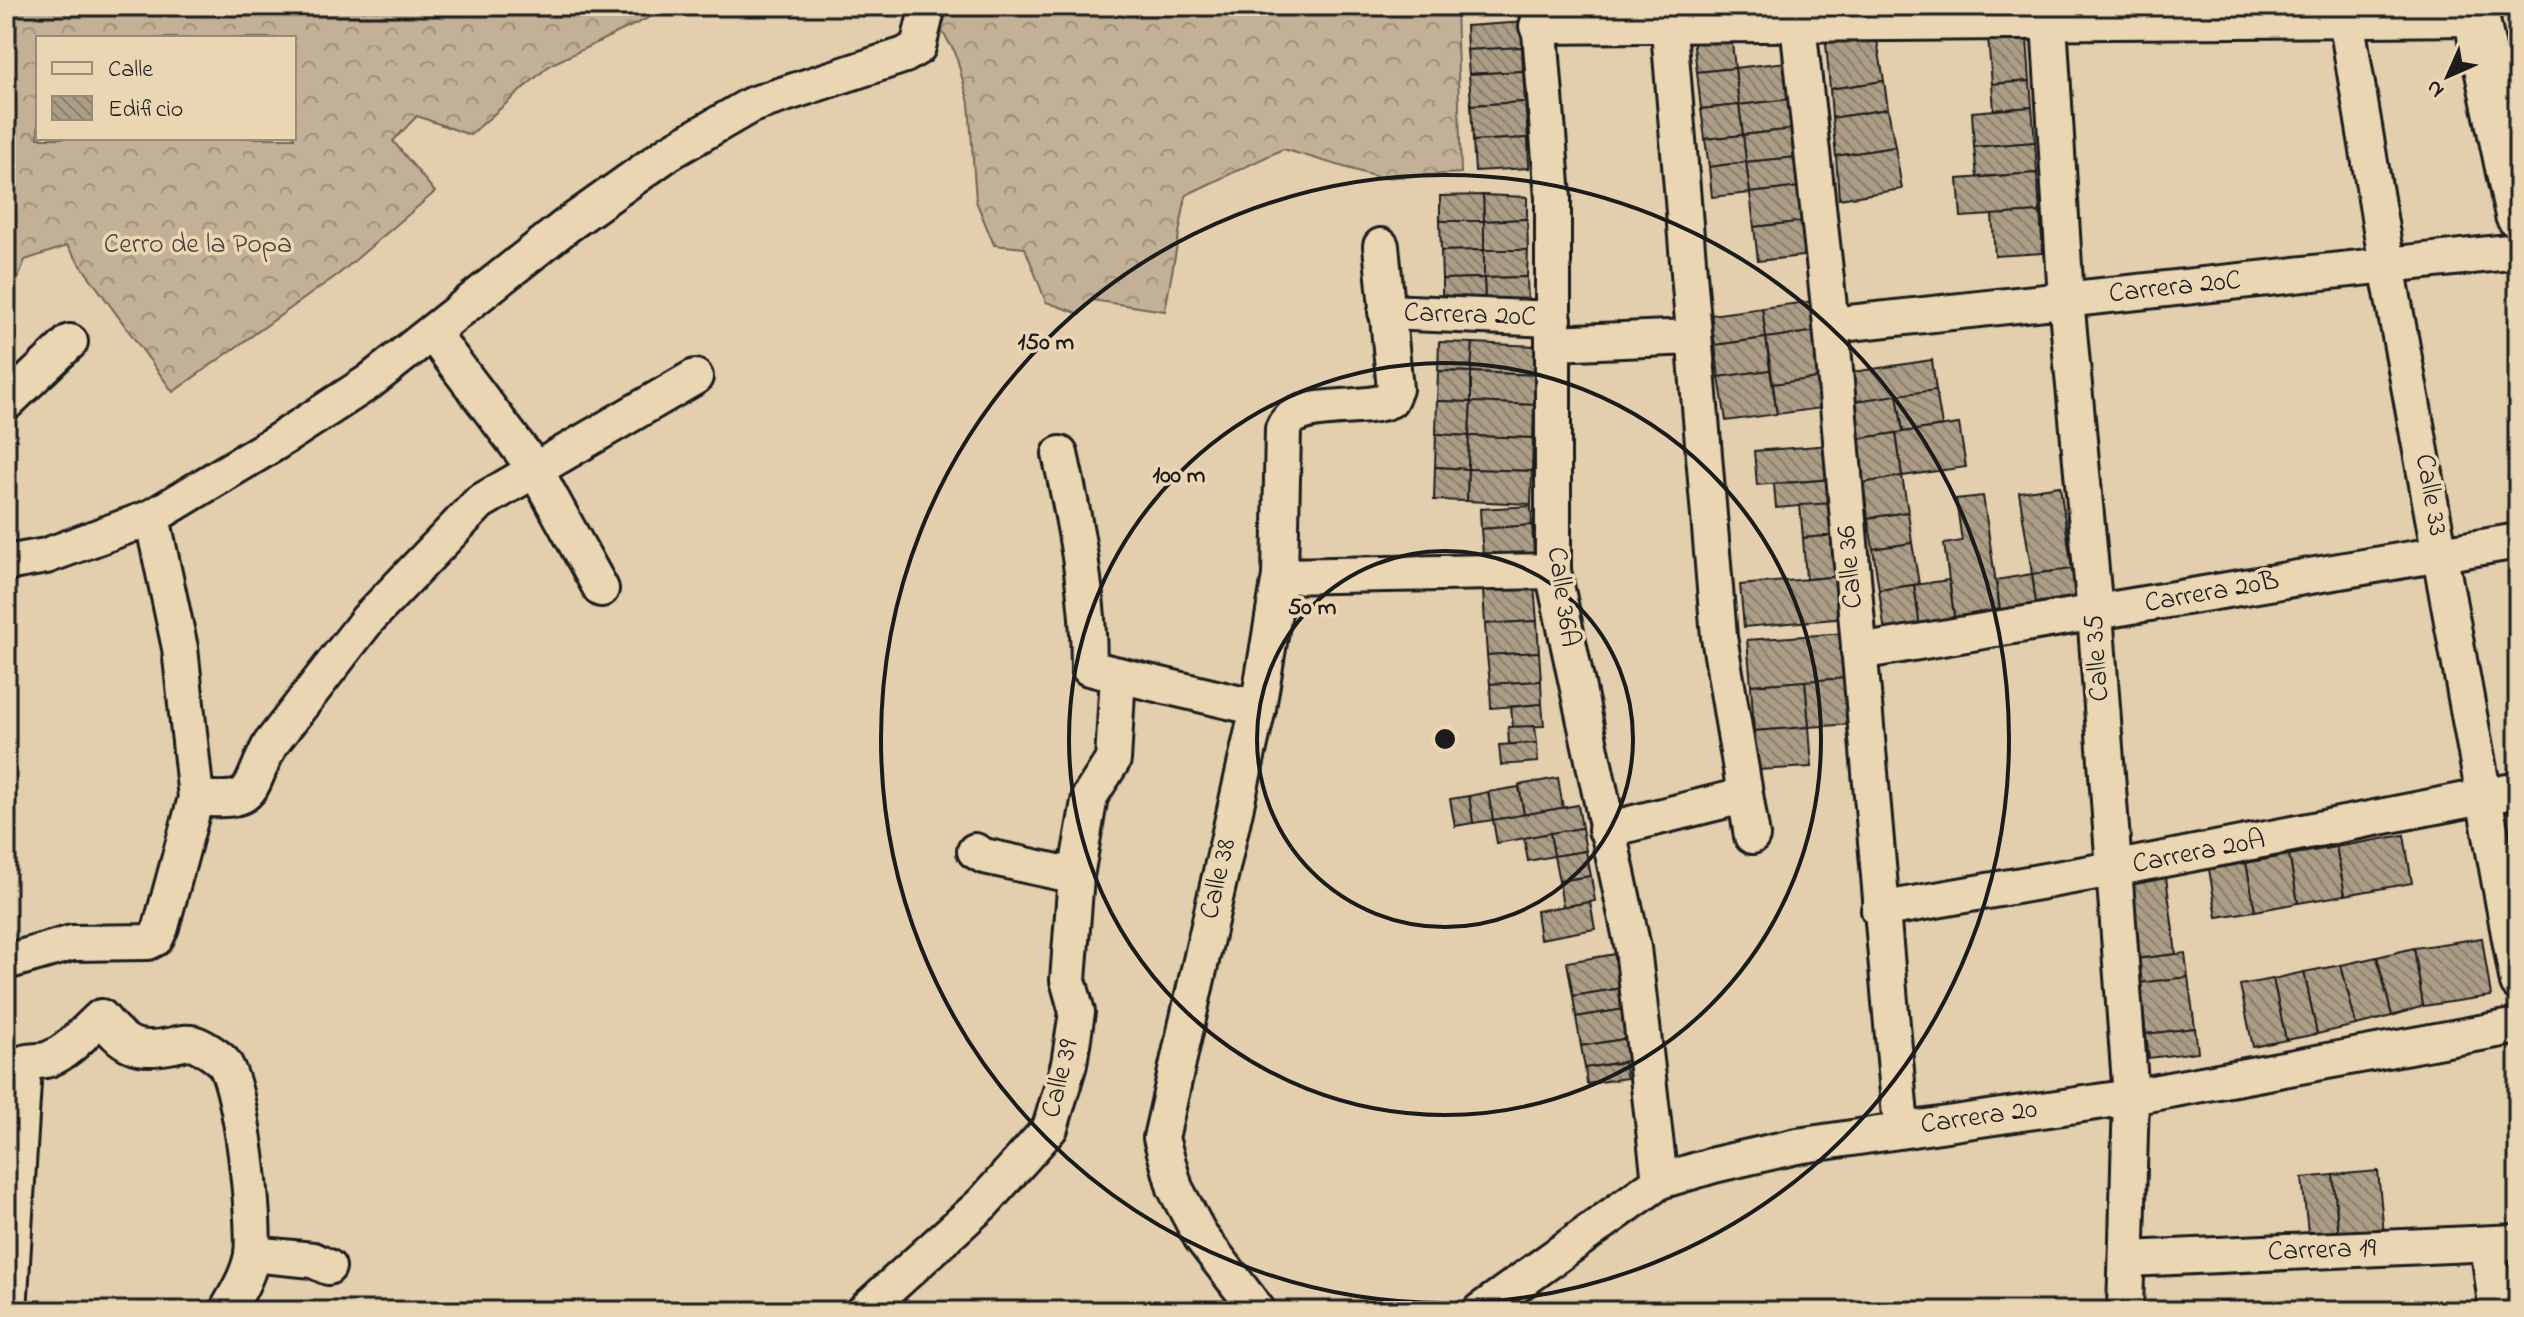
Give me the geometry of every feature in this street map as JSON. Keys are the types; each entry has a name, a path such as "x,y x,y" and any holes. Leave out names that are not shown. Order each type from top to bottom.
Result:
{"highway":[{"path":"2475,12 2518,215"}],"street":[{"path":"6,563 46,556 152,517 369,382 566,226 670,152 751,105 905,55 918,47 928,6"},
{"name":"Calle 33","path":"2345,12 2387,265 2518,983"},
{"path":"1538,16 2475,12"},
{"name":"Calle 35","path":"2048,14 2066,299 2095,613 2131,1097 2125,1311"},
{"name":"Calle 36","path":"1796,15 1831,325 1879,910 1901,1128"},
{"name":"Calle 36A","path":"1538,16 1553,198 1553,571 1633,948 1660,1181"},
{"path":"1667,16 1719,637 1752,836"},
{"path":"1381,246 1386,312"},
{"name":"Carrera 20C","path":"1831,325 2518,251"},
{"name":"Carrera 20C","path":"1386,312 1554,331 1692,337"},
{"name":"Calle 38","path":"1258,1311 1201,1237 1175,1188 1161,1138 1258,708 1280,576 1283,429 1286,419 1299,411 1376,406 1390,400 1395,389 1386,312"},
{"path":"432,333 535,469 601,589"},
{"path":"6,403 70,342"},
{"path":"196,798 241,798 253,789 270,745 368,619 480,502 695,377"},
{"path":"1060,454 1077,530 1089,621 1089,668 1258,708"},
{"path":"6,962 72,943 131,944 156,938 196,798 180,648 152,517"},
{"name":"Carrera 20B","path":"1859,652 2518,541"},
{"path":"1280,576 1553,571"},
{"name":"Calle 39","path":"864,1311 983,1203 1050,1128 1069,1064 1077,1012 1068,980 1076,876 1090,796 1113,760 1118,675"},
{"name":"Carrera 20A","path":"1879,910 2113,869 2518,790"},
{"path":"1606,830 1743,796"},
{"path":"975,851 984,856 1076,876"},
{"path":"9,1311 23,1083 18,1066 24,1061 36,1062 59,1054 101,1017 124,1044 146,1048 189,1042 224,1063 235,1088 243,1127 252,1254 243,1285 227,1311"},
{"name":"Carrera 20","path":"1480,1311 1660,1181 1797,1146 1901,1128 2131,1097 2518,1026"},
{"path":"2497,1311 2503,1243"},
{"name":"Carrera 19","path":"2127,1259 2503,1243"},
{"path":"252,1254 313,1260 328,1267"}],"green space":[{"name":"Cerro de la Popa","path":"6,6 673,6 550,65 470,135 417,116 393,141 435,192 340,273 173,392 67,246 25,260 6,311"},
{"path":"926,6 1456,6 1461,173 1381,178 1283,149 1186,195 1165,311 1092,300 1080,314 1046,302 1025,248 994,245 976,201 969,103 955,52"}],"building":[{"path":"1526,22 1528,47 1467,50 1466,26"},
{"path":"1731,34 1735,68 1697,72 1693,38"},
{"path":"1876,35 1884,81 1830,89 1826,43"},
{"path":"1988,38 2027,38 2030,81 1992,84"},
{"path":"1522,47 1523,71 1469,74 1467,50"},
{"path":"1786,62 1791,99 1739,105 1735,68"},
{"path":"1735,68 1739,105 1701,109 1697,72"},
{"path":"1523,71 1525,102 1471,105 1469,74"},
{"path":"1884,81 1888,109 1832,118 1830,89"},
{"path":"2030,81 2032,107 1994,110 1992,84"},
{"path":"1791,99 1794,129 1743,135 1739,105"},
{"path":"1525,102 1528,138 1473,141 1471,105"},
{"path":"1739,105 1743,135 1705,139 1701,109"},
{"path":"2032,107 2035,142 1974,147 1972,112"},
{"path":"1888,109 1895,147 1836,156 1832,118"},
{"path":"1794,129 1798,157 1746,162 1743,135"},
{"path":"1743,135 1746,162 1709,167 1705,139"},
{"path":"1528,138 1529,168 1475,171 1473,141"},
{"path":"2035,142 2037,173 1977,177 1974,147"},
{"path":"1895,147 1902,189 1839,199 1836,156"},
{"path":"1798,157 1801,187 1750,193 1746,162"},
{"path":"1746,162 1750,193 1712,197 1709,167"},
{"path":"2037,173 2040,212 1961,217 1958,179"},
{"path":"1801,187 1806,221 1754,227 1750,193"},
{"path":"1483,195 1527,197 1527,219 1484,221"},
{"path":"1483,195 1484,221 1440,221 1440,196"},
{"path":"2040,212 2043,253 1995,256 1992,215"},
{"path":"1527,219 1528,250 1484,250 1484,221"},
{"path":"1440,221 1484,221 1484,250 1441,251"},
{"path":"1806,221 1810,255 1758,261 1754,227"},
{"path":"1484,250 1528,250 1527,277 1484,278"},
{"path":"1484,250 1484,278 1442,279 1441,251"},
{"path":"1527,277 1528,305 1485,303 1484,278"},
{"path":"1484,278 1485,303 1442,304 1442,279"},
{"path":"1814,301 1819,331 1766,338 1762,308"},
{"path":"1762,308 1766,338 1715,345 1710,315"},
{"path":"1819,331 1825,377 1773,384 1766,338"},
{"path":"1766,338 1770,370 1719,377 1715,345"},
{"path":"1439,342 1473,343 1471,372 1438,371"},
{"path":"1473,343 1536,346 1535,375 1471,372"},
{"path":"1932,360 1936,390 1850,402 1846,373"},
{"path":"1770,370 1777,414 1726,421 1719,377"},
{"path":"1438,371 1471,372 1471,402 1437,401"},
{"path":"1471,372 1535,375 1534,405 1471,402"},
{"path":"1825,377 1830,407 1777,414 1773,384"},
{"path":"1936,390 1942,426 1903,432 1897,395"},
{"path":"1897,395 1903,432 1856,439 1850,402"},
{"path":"1437,401 1471,402 1469,436 1436,434"},
{"path":"1471,402 1534,405 1533,438 1469,436"},
{"path":"1959,424 1966,467 1902,476 1896,433"},
{"path":"1896,433 1902,476 1863,483 1856,439"},
{"path":"1436,434 1469,436 1468,469 1435,467"},
{"path":"1469,436 1533,438 1532,471 1468,469"},
{"path":"1831,445 1834,479 1757,485 1754,451"},
{"path":"1435,467 1468,469 1467,501 1434,500"},
{"path":"1468,469 1532,471 1531,504 1467,501"},
{"path":"1902,476 1908,512 1868,518 1863,483"},
{"path":"1834,479 1836,503 1776,508 1774,484"},
{"path":"2060,486 2072,569 2032,574 2019,492"},
{"path":"1983,496 2001,617 1955,623 1944,544 1962,541 1956,499"},
{"path":"1836,503 1839,535 1803,538 1800,505"},
{"path":"1531,506 1532,525 1481,529 1480,509"},
{"path":"1908,512 1912,543 1873,549 1868,518"},
{"path":"1532,525 1535,565 1484,568 1481,529"},
{"path":"1839,535 1843,576 1806,579 1803,538"},
{"path":"1912,543 1919,584 1879,590 1873,549"},
{"path":"2072,569 2078,606 2037,612 2032,574"},
{"path":"2032,574 2037,612 2001,617 1996,580"},
{"path":"1843,576 1846,618 1744,627 1740,585"},
{"path":"1949,580 1955,623 1920,628 1914,585"},
{"path":"1914,585 1920,628 1885,633 1879,590"},
{"path":"1534,586 1537,621 1485,624 1483,590"},
{"path":"1537,621 1539,652 1487,655 1485,624"},
{"path":"1846,633 1849,678 1751,685 1747,640"},
{"path":"1539,652 1541,681 1490,684 1487,655"},
{"path":"1849,678 1853,724 1809,727 1805,681"},
{"path":"1541,681 1542,704 1491,708 1490,684"},
{"path":"1805,681 1809,727 1754,731 1751,685"},
{"path":"1542,704 1544,726 1513,727 1511,707"},
{"path":"1535,726 1537,743 1509,744 1508,727"},
{"path":"1809,727 1812,767 1757,770 1754,731"},
{"path":"1537,743 1538,762 1501,765 1499,745"},
{"path":"1558,778 1563,808 1524,815 1519,785"},
{"path":"1519,787 1524,815 1493,820 1488,792"},
{"path":"1488,792 1493,820 1473,823 1469,796"},
{"path":"1469,796 1473,823 1455,826 1450,799"},
{"path":"1578,805 1582,828 1497,843 1493,820"},
{"path":"1582,828 1586,851 1554,856 1550,833"},
{"path":"1550,833 1554,856 1528,861 1524,838"},
{"path":"2404,835 2412,883 2345,895 2336,847"},
{"path":"2336,847 2345,895 2298,903 2289,855"},
{"path":"1586,851 1591,876 1559,881 1554,856"},
{"path":"2289,855 2298,903 2255,911 2246,863"},
{"path":"2246,863 2255,911 2217,917 2209,869"},
{"path":"2165,869 2176,954 2136,959 2125,874"},
{"path":"1591,876 1595,901 1563,907 1559,881"},
{"path":"1590,902 1595,929 1540,939 1536,911"},
{"path":"2482,938 2491,996 2423,1006 2414,948"},
{"path":"2414,948 2423,1006 2392,1016 2377,957"},
{"path":"2185,953 2188,977 2139,983 2136,959"},
{"path":"1616,954 1622,988 1573,996 1567,962"},
{"path":"2377,957 2392,1016 2356,1025 2341,965"},
{"path":"2341,965 2356,1025 2317,1034 2304,972"},
{"path":"2304,972 2317,1034 2286,1040 2273,979"},
{"path":"2188,977 2195,1028 2146,1034 2139,983"},
{"path":"2273,979 2286,1040 2253,1047 2240,985"},
{"path":"1622,988 1625,1009 1576,1017 1573,996"},
{"path":"1625,1009 1630,1038 1581,1046 1576,1017"},
{"path":"2195,1028 2198,1052 2149,1058 2146,1034"},
{"path":"1630,1038 1634,1060 1585,1068 1581,1046"},
{"path":"1624,1062 1627,1078 1587,1084 1585,1068"},
{"path":"2378,1171 2384,1234 2339,1238 2333,1175"},
{"path":"2333,1175 2339,1238 2309,1241 2302,1178"}]}
